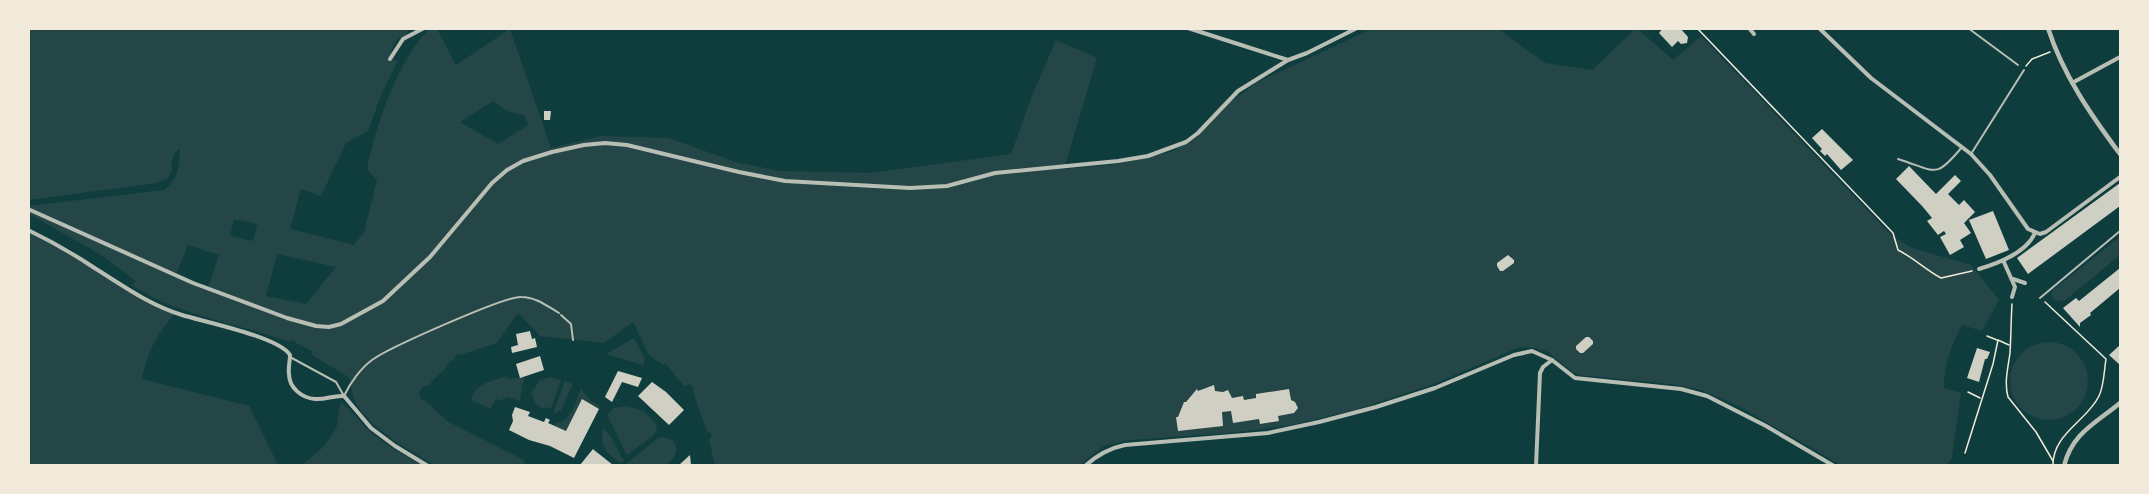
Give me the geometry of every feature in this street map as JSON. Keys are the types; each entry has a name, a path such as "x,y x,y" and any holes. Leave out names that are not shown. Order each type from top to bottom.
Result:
{"street":[{"path":"390,59 404,39 424,28"},
{"path":"1188,28 1288,60"},
{"path":"28,208 193,283 287,318 329,327 340,324 383,301 403,285 430,257 492,183 507,170 523,161 552,152 584,144 627,145 785,181 899,188 947,186 995,173 1118,162 1148,156 1186,142 1198,133 1238,91 1288,60 1357,28"},
{"path":"1749,28 1754,34"},
{"path":"1819,28 1871,78 1971,154 2028,229 2035,233 2046,232 2121,177"},
{"path":"2048,28 2072,83 2089,111 2121,154"},
{"path":"2072,83 2121,57"},
{"path":"28,230 66,250 150,303 184,316 280,345 290,357 289,375 291,384 297,391 317,399 344,396 371,428 395,446 428,465"},
{"path":"1978,269 2003,260 2029,244 2035,233"},
{"path":"2003,260 2012,279 2014,288 2012,297"},
{"path":"2012,279 2025,283"},
{"path":"1085,465 1096,456 1125,445 1268,433 1319,422 1435,388 1527,351 1537,352 1552,360 1575,378 1681,389 1707,396 1766,426 1834,465"},
{"path":"1536,465 1540,373 1552,360"},
{"path":"2064,465 2074,440 2121,403"}],"lane":[{"path":"1968,28 2018,65"},
{"path":"1971,154 2024,70"},
{"path":"1898,159 1940,171 1962,147"},
{"path":"2040,298 2121,231"},
{"path":"290,357 336,382 344,396 353,381 376,358 405,342 516,297 537,299 560,314 572,326 573,340"}],"path":[{"path":"1697,28 1893,232 1898,250 1914,257 1941,278 1978,269"},
{"path":"2028,63 2047,53"},
{"path":"2012,297 2006,381 2008,397 2036,432 2054,465"},
{"path":"2040,298 2106,359 2099,396 2062,439 2053,461"},
{"path":"1987,336 2010,345"},
{"path":"1965,453 1993,364 1998,340"},
{"path":"1968,392 1981,398"}],"shaded area":[{"path":"29,29 408,29 407,34 399,38 393,47 390,59 398,61 381,95 368,131 346,143 321,196 301,189 290,229 354,245 364,232 377,180 367,169 382,114 407,58 429,29 437,29 456,65 510,29 551,148 601,136 668,138 739,163 781,171 870,173 1011,154 1033,93 1056,40 1097,58 1064,169 1118,164 1171,152 1195,139 1229,103 1256,83 1371,29 1498,29 1545,63 1592,70 1635,29 1638,29 1673,60 1701,36 1892,236 1912,248 1971,265 1999,300 1982,331 1962,325 1949,355 1944,388 1961,393 1952,458 1947,465 1841,465 1740,407 1702,390 1670,384 1580,375 1571,371 1548,352 1536,348 1520,347 1434,384 1355,410 1287,426 1230,433 1130,440 1104,446 1080,465 715,465 709,440 712,434 707,431 693,392 694,388 690,384 684,386 665,363 663,365 649,355 633,322 604,343 540,336 518,313 497,343 460,355 458,353 430,385 422,387 419,394 421,399 447,421 524,460 525,465 436,466 399,444 373,424 358,407 353,397 350,378 312,355 312,351 291,340 289,342 167,304 131,285 136,281 101,255 29,214 28,206 164,190 175,176 180,148 174,155 172,171 167,179 157,183 29,200","holes":["493,101 507,111 524,115 528,125 498,144 460,122","234,219 257,224 253,241 230,236","188,245 219,255 207,291 175,277","277,254 336,267 306,304 266,296"]},
{"path":"28,230 175,313 154,344 142,379 249,406 278,465 29,465"},
{"path":"2120,237 2120,255 2064,301 2054,300 2051,295 2053,290"},
{"path":"634,338 645,359 643,365 606,354"},
{"path":"2041,342 2057,342 2071,348 2082,359 2088,373 2088,389 2082,403 2071,414 2057,420 2041,420 2027,414 2016,403 2010,389 2010,373 2016,359 2027,348"},
{"path":"507,376 508,379 524,377 520,401 507,397 500,401 496,399 490,409 472,400 480,386"},
{"path":"550,377 561,380 551,409 545,407 544,409 535,403 532,392 539,381"},
{"path":"565,381 573,384 561,410 553,414"},
{"path":"581,389 591,401 600,406 599,409 582,399 566,431 555,426 569,415"},
{"path":"342,402 370,432 395,450 422,465 301,465 317,453 331,437 337,425"},
{"path":"627,406 644,411 657,425 653,436 627,455 607,415 614,408"},
{"path":"603,428 609,434 624,461 620,463 605,449 602,440"},
{"path":"664,437 674,441 676,448 674,457 666,465 625,465 658,438"}],"building":[{"path":"1663,28 1680,28 1688,37 1687,43 1681,44 1678,41 1672,47 1659,33"},
{"path":"544,111 551,111 550,120 544,120"},
{"path":"1822,129 1853,160 1841,170 1827,154 1825,156 1820,151 1822,149 1812,138"},
{"path":"1909,166 1936,194 1955,175 1961,181 1948,194 1959,205 1964,200 1975,212 1964,223 1971,233 1960,240 1964,247 1950,255 1940,237 1946,234 1944,231 1938,235 1927,221 1932,218 1896,179"},
{"path":"2120,183 2120,206 2028,274 2017,258"},
{"path":"1993,211 2009,250 1986,259 1969,220"},
{"path":"1508,255 1514,263 1500,271 1497,263"},
{"path":"2120,268 2120,288 2090,313 2091,315 2080,323 2080,327 2063,308 2076,298 2079,301"},
{"path":"530,331 537,347 512,353 511,347 518,345 516,334"},
{"path":"1586,337 1593,341 1593,344 1580,353 1576,346"},
{"path":"2120,345 2120,365 2109,355"},
{"path":"1977,348 1990,352 1985,359 1979,382 1967,378"},
{"path":"540,356 544,370 520,378 516,364"},
{"path":"618,371 642,378 638,387 622,382 612,402 605,397"},
{"path":"652,382 684,410 669,425 638,396"},
{"path":"1214,385 1215,391 1228,390 1232,398 1243,396 1244,400 1256,398 1256,394 1289,389 1291,400 1298,408 1294,413 1278,416 1279,421 1260,424 1259,419 1233,423 1231,411 1222,412 1223,426 1178,431 1176,417 1184,402 1197,389 1198,391"},
{"path":"582,399 599,409 574,458 509,430 515,407 530,412 528,416 544,422 546,418 550,420 548,423 566,431"},
{"path":"594,450 613,465 580,465"},
{"path":"690,455 691,465 679,465"}]}
